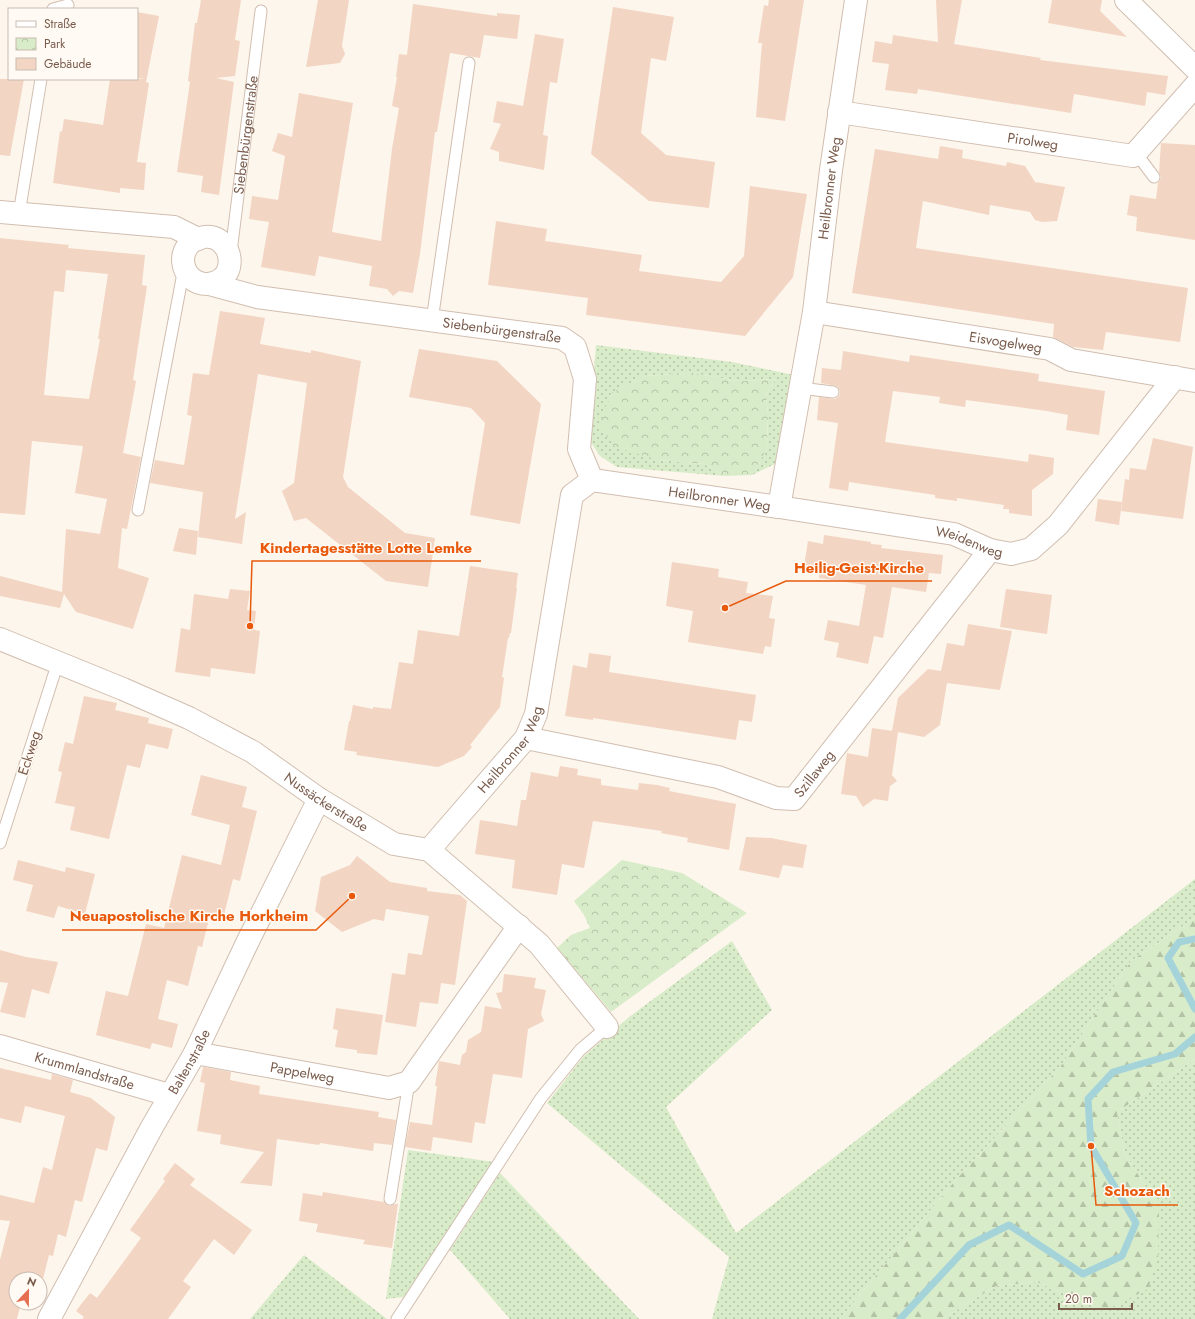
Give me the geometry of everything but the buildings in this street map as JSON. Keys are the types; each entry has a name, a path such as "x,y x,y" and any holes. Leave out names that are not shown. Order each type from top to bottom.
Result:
{"street":[{"name":"Heilbronner Weg","path":"429,850 526,738 536,714 572,495 592,480 779,507 814,312 831,170 856,0"},
{"path":"1126,0 1195,68"},
{"path":"1136,153 1195,86"},
{"name":"Pirolweg","path":"839,112 1133,156 1136,153"},
{"path":"9,213 174,227 198,239"},
{"path":"184,268 183,258 185,250 189,244 206,237 213,238 221,242 228,250 230,259"},
{"name":"Siebenbürgenstraße","path":"209,284 218,281 224,276 229,268 230,259"},
{"name":"Siebenbürgenstraße","path":"184,268 189,276 196,282 209,284 257,298 560,337 575,347 585,379 579,449 592,480"},
{"name":"Eisvogelweg","path":"814,312 1050,349 1071,360 1185,379"},
{"name":"Weidenweg","path":"779,507 954,534 990,550 1011,554 1031,549 1058,525 1185,379"},
{"name":"Szillaweg","path":"526,738 718,777 776,798 794,799 990,550"},
{"name":"Nussäckerstraße","path":"0,639 189,718 253,752 319,799 394,844 429,850"},
{"name":"Baltenstraße","path":"49,1319 169,1095 194,1053 319,799"},
{"path":"429,850 539,944 607,1026"},
{"path":"409,1082 519,926"},
{"name":"Krummlandstraße","path":"0,1046 169,1095"},
{"name":"Pappelweg","path":"194,1053 389,1088 409,1082"}],"lane":[{"path":"58,8 68,5"},
{"name":"Siebenbürgenstraße","path":"230,259 261,11"},
{"name":"Siebenbürgenstraße","path":"432,321 469,63"},
{"path":"9,213 40,80"},
{"path":"1136,153 1154,177"},
{"path":"138,510 184,268"},
{"path":"800,388 833,392"},
{"name":"Eckweg","path":"0,843 58,662"},
{"path":"397,1319 541,1098 580,1050 607,1026"},
{"path":"390,1200 409,1082"}],"green space":[{"path":"596,345 732,362 794,375 783,460 752,475 767,448 768,414 766,394 776,379 738,381 692,373 645,376 611,393 658,460 704,464 725,476 617,467 600,456 588,438"},
{"path":"692,373 738,381 776,379 766,394 768,414 767,448 752,475 725,476 704,464 658,460 615,447 599,425 611,393 645,376"},
{"path":"622,860 682,873 747,913 611,1012 557,948 571,935 590,928 584,915 574,901"},
{"path":"1195,879 1195,918 1131,961 1061,1066 954,1182 840,1319 712,1319 729,1257 547,1103 584,1056 629,1017 732,941 772,1010 666,1107 736,1233"},
{"path":"1195,918 1195,1059 1117,1112 1124,1152 1159,1208 1158,1259 1148,1289 1104,1311 1037,1282 996,1286 942,1319 840,1319 954,1182 1061,1066 1131,961"},
{"path":"1195,1059 1195,1319 942,1319 996,1286 1037,1282 1104,1311 1159,1208 1124,1152 1117,1112"},
{"path":"408,1150 494,1162 404,1297 386,1299"},
{"path":"500,1173 639,1319 510,1319 450,1250"},
{"path":"304,1255 387,1319 250,1319"}],"waterway":[{"path":"1195,939 1179,942 1168,958 1195,1009"},
{"path":"900,1319 969,1245 1009,1225 1083,1274 1122,1256 1136,1223 1091,1146 1088,1099 1113,1072 1175,1054 1195,1037"}],"place":[{"name":"Heilig-Geist-Kirche","path":"725,608"},
{"name":"Kindertagesstätte Lotte Lemke","path":"250,626"},
{"name":"Neuapostolische Kirche Horkheim","path":"352,896"},
{"name":"Schozach","path":"1091,1146"}]}
